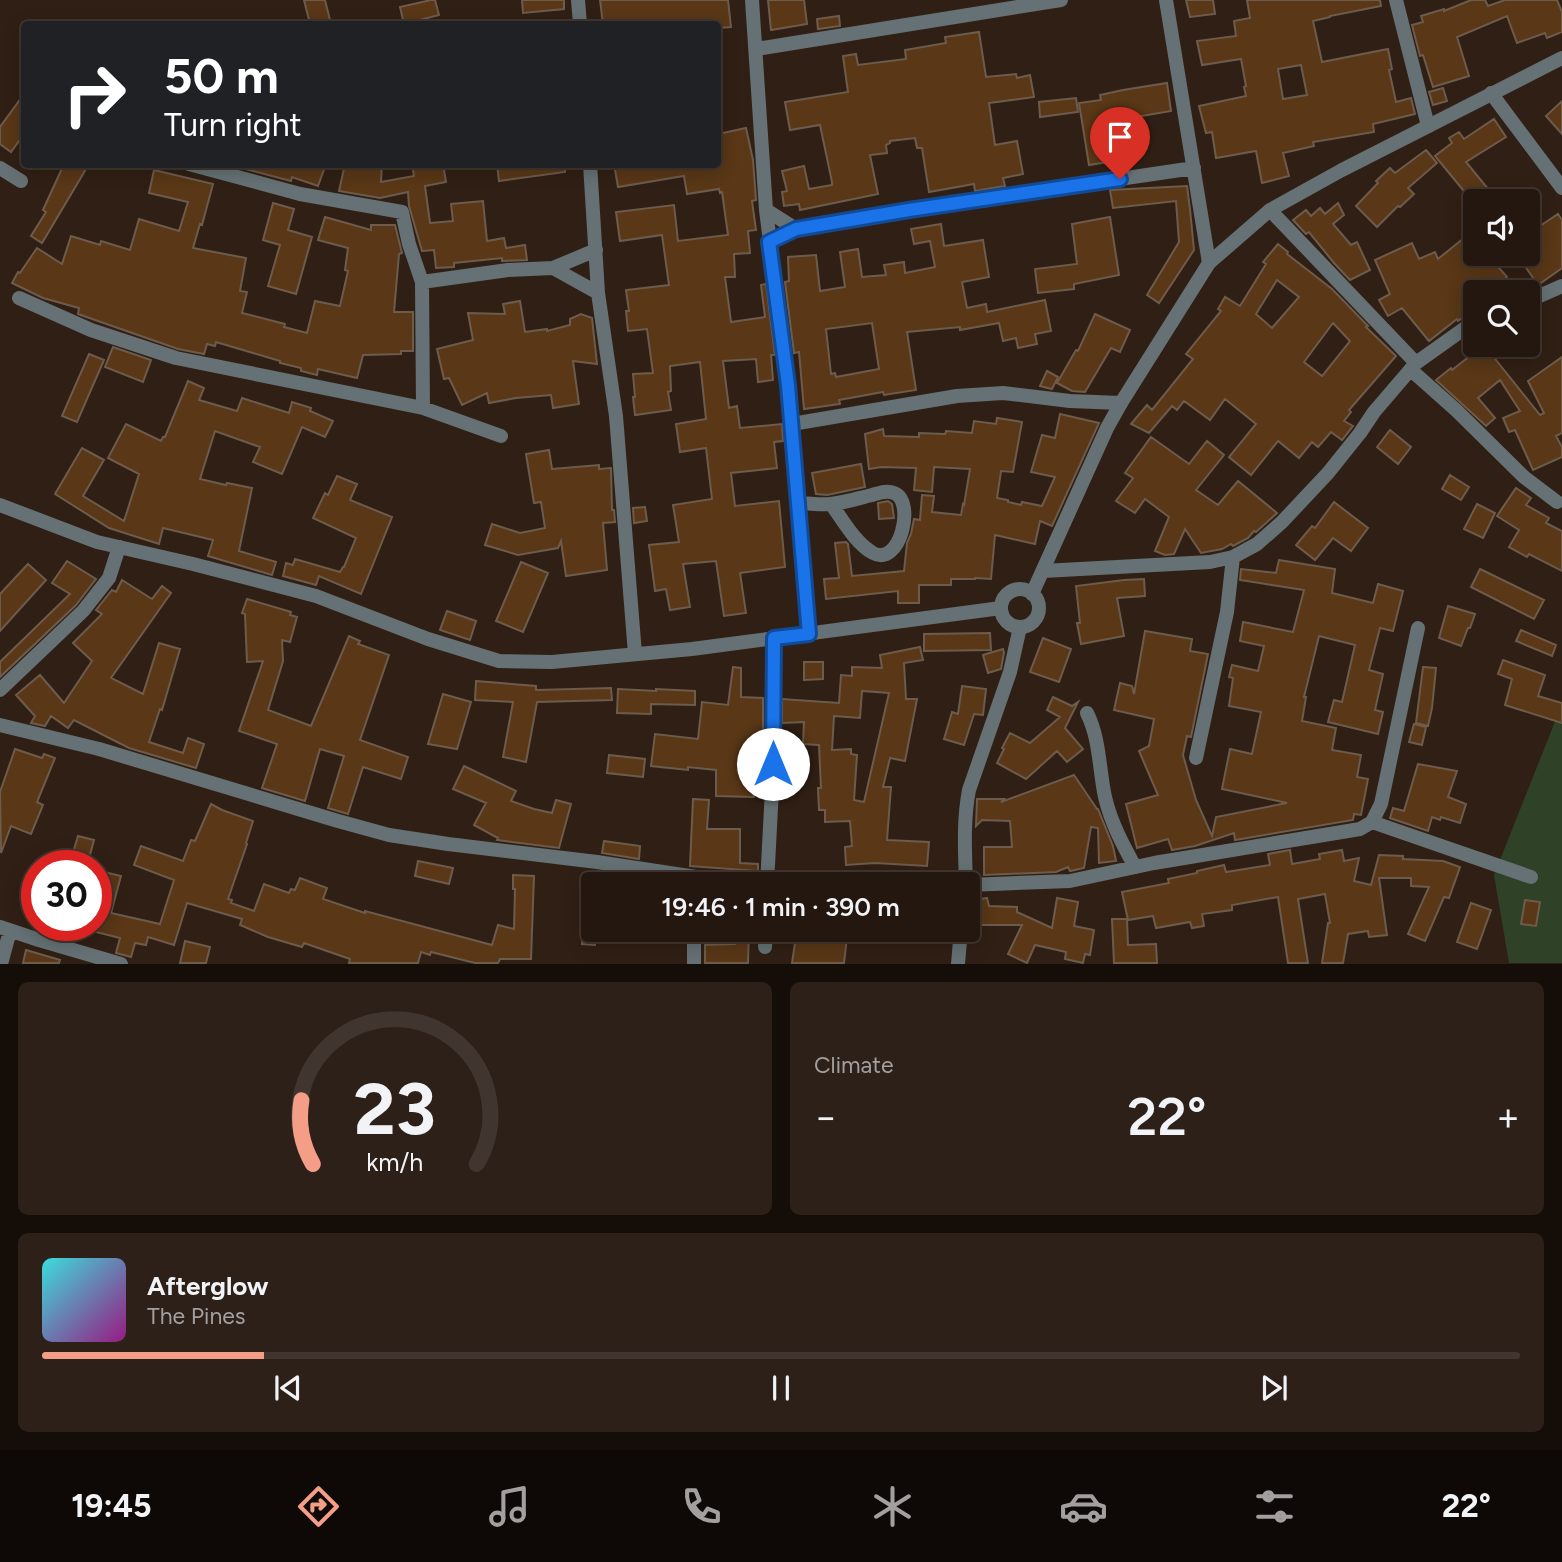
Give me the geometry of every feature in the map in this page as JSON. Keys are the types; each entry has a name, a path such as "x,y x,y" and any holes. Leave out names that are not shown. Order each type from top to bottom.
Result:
{"street":[{"path":"578,0 580,21"},
{"path":"752,0 766,210 792,424 809,634"},
{"path":"756,49 1061,0"},
{"path":"1166,0 1209,264"},
{"path":"1396,0 1428,126"},
{"path":"1032,594 1107,428 1209,264 1270,210 1342,170 1562,58"},
{"path":"1491,93 1562,188"},
{"path":"0,168 21,181"},
{"path":"204,168 300,194 400,210 404,215 409,244 422,282 423,408"},
{"path":"590,168 598,293 616,416 635,654"},
{"path":"769,242 796,229 1194,168"},
{"path":"766,210 796,229"},
{"path":"1270,210 1456,411 1524,477 1557,502"},
{"path":"422,282 508,270 553,268 596,250"},
{"path":"553,268 598,293"},
{"path":"1540,296 1562,286"},
{"path":"19,298 91,330 176,358 423,408 501,436"},
{"path":"1043,571 1210,562 1233,557 1257,544 1282,522 1328,473 1374,412 1414,366 1463,330"},
{"path":"792,424 980,394 1003,393 1070,401 1121,402"},
{"path":"798,503 831,504 893,492 903,503 905,512 897,542 891,552 876,555 868,550 857,540 831,504"},
{"path":"0,505 97,542 316,596 428,639 499,661 552,662 635,654 1001,608"},
{"path":"0,690 83,611 109,578 119,547"},
{"path":"1196,758 1227,612 1233,557"},
{"path":"1016,590 1025,590 1032,594 1037,599 1038,615 1028,626 1013,626 1003,615 1003,600 1016,590"},
{"path":"967,872 965,808 1010,672 1020,627"},
{"path":"980,884 1070,881 1135,867 1360,829 1372,822 1381,804 1418,628"},
{"path":"768,872 772,789 774,638"},
{"path":"1087,713 1095,734 1111,820 1135,867"},
{"path":"0,725 99,749 389,835 597,862 652,872"},
{"path":"1372,822 1531,877"},
{"path":"1,964 5,929 121,964"},
{"path":"694,942 694,964"},
{"path":"765,942 765,947"},
{"path":"958,964 960,942"}],"green space":[{"path":"1562,704 1562,963 1509,963 1494,875"}],"building":[{"path":"304,0 325,0 330,21 309,21"},
{"path":"435,0 439,15 403,21 400,7"},
{"path":"522,0 564,0 564,9 523,13"},
{"path":"600,0 728,0 731,27 721,28 721,21 603,21"},
{"path":"768,0 804,0 807,24 771,30"},
{"path":"1186,0 1213,0 1215,14 1190,17"},
{"path":"1247,0 1380,0 1381,6 1313,21 1322,62 1388,49 1392,69 1389,70 1396,102 1411,98 1415,114 1373,124 1374,132 1313,142 1314,146 1283,153 1289,176 1262,183 1256,151 1216,158 1212,132 1206,133 1199,106 1246,96 1246,86 1241,59 1202,65 1197,41 1236,36 1234,21 1250,18","holes":["1301,65 1307,95 1283,99 1278,69"]},
{"path":"1471,0 1485,0 1488,6 1505,0 1557,0 1562,12 1562,32 1547,38 1545,33 1517,43 1507,16 1457,37 1469,76 1433,87 1423,55 1420,56 1412,25 1423,22 1421,16 1444,11"},
{"path":"839,16 840,26 818,29 817,19"},
{"path":"979,32 986,77 1016,74 1017,78 1030,75 1034,97 989,103 995,145 1017,141 1023,174 1003,178 1005,186 975,191 974,184 929,192 922,148 917,148 915,138 890,141 886,145 887,153 870,155 878,194 800,210 799,204 784,206 782,192 787,191 782,171 804,166 809,189 832,185 820,125 790,130 785,102 848,92 843,56 856,54 858,65 906,59 905,50 946,43 945,37"},
{"path":"1167,83 1171,111 1118,122 1122,148 1106,151 1108,162 1089,165 1079,103 1101,100 1100,95"},
{"path":"1443,88 1447,101 1433,105 1429,92"},
{"path":"21,98 21,138 11,152 0,144 0,127"},
{"path":"1076,98 1078,112 1040,117 1039,102"},
{"path":"1562,101 1562,134 1546,116"},
{"path":"1494,119 1506,137 1466,162 1488,189 1463,190 1435,156 1452,143 1449,138 1459,132 1464,139"},
{"path":"746,128 753,160 756,200 752,201 756,230 748,231 750,253 734,254 735,277 725,277 731,322 765,317 761,285 766,284 775,355 771,355 773,380 758,382 756,359 723,361 729,408 737,406 740,428 782,424 783,441 774,442 777,468 731,473 735,506 779,501 785,567 740,573 746,613 724,616 716,561 683,564 690,607 670,610 666,589 655,591 649,545 679,542 673,505 712,499 706,448 680,452 676,424 706,419 700,362 670,366 671,391 668,392 671,410 635,415 633,374 653,373 647,329 628,331 626,290 669,285 662,235 620,241 616,212 674,205 678,241 728,235 722,192 720,193 719,189 687,194 684,176 618,187 615,168 721,168 721,133"},
{"path":"1426,150 1437,163 1408,188 1414,194 1377,227 1356,206 1390,168 1395,173"},
{"path":"62,168 87,168 42,243 31,236 46,212 43,210"},
{"path":"242,168 325,168 318,186 292,177 291,181"},
{"path":"344,168 382,168 381,182 414,176 413,168 444,168 446,182 425,186 430,223 453,221 451,204 483,201 487,241 504,238 506,248 525,245 527,260 502,261 502,258 454,263 454,267 436,268 434,250 422,251 409,206 408,192 380,198 339,191"},
{"path":"497,168 565,168 565,172 499,181"},
{"path":"154,170 213,184 193,248 246,258 240,291 247,292 242,313 285,324 284,327 307,333 315,301 340,306 348,271 345,270 348,248 318,240 325,217 371,230 371,225 395,225 402,253 399,254 394,312 413,312 413,351 363,355 357,378 318,369 317,375 216,342 215,346 207,344 204,354 178,349 78,314 79,308 43,298 12,283 37,248 62,264 71,236 130,250 139,219 179,231 188,202 149,193"},
{"path":"1187,186 1194,250 1159,303 1147,295 1179,242 1176,201 1113,208 1110,190"},
{"path":"273,203 294,209 288,230 312,237 296,294 268,286 280,245 263,240"},
{"path":"1338,203 1344,215 1333,224 1351,245 1357,242 1370,270 1350,280 1309,232 1306,234 1293,220 1306,210 1311,216 1320,208 1325,214"},
{"path":"1558,214 1562,220 1562,268 1540,284 1540,280 1535,280 1525,266 1540,266 1540,226"},
{"path":"1110,217 1119,275 1074,284 1074,289 1038,293 1035,269 1077,264 1072,224"},
{"path":"941,224 944,246 983,240 989,277 962,282 967,308 986,304 987,312 1045,300 1051,331 1035,334 1037,344 1018,348 1016,338 1003,341 999,323 960,330 960,327 907,332 916,390 884,395 883,392 839,400 840,404 804,409 799,352 794,353 785,282 789,281 788,257 816,255 820,291 845,287 840,252 858,249 862,277 886,275 884,265 904,262 905,273 935,267 930,241 914,244 911,229","holes":["872,323 879,369 836,377 835,373 831,374 826,329"]},
{"path":"1463,239 1463,266 1497,266 1507,277 1503,280 1463,280 1463,317 1429,341 1402,308 1388,316 1379,300 1390,294 1375,260 1412,243 1419,259 1435,252 1438,259"},
{"path":"1278,244 1332,289 1396,356 1349,410 1351,412 1344,421 1353,426 1342,440 1331,432 1318,447 1312,442 1299,458 1278,441 1251,475 1229,457 1256,424 1225,399 1210,420 1184,401 1177,410 1172,406 1149,433 1131,424 1147,405 1152,410 1193,359 1186,354 1221,311 1218,309 1225,297 1240,306 1266,264 1263,262","holes":["1277,280 1299,297 1272,328 1256,314","1333,323 1350,341 1322,376 1304,362"]},
{"path":"520,301 525,332 547,331 570,325 570,319 581,314 592,318 597,364 573,361 579,404 553,408 551,395 489,403 487,393 462,405 449,378 444,379 437,349 473,340 468,313 505,314 503,304"},
{"path":"1095,314 1130,330 1120,352 1111,348 1085,392 1072,391 1057,383 1076,350 1078,351"},
{"path":"113,347 151,360 143,382 105,367"},
{"path":"89,354 104,360 77,422 62,416"},
{"path":"1469,357 1494,357 1540,415 1544,413 1528,381 1562,357 1562,433 1556,436 1562,447 1562,457 1533,470 1515,430 1509,432 1503,418 1520,411 1500,380 1478,398 1495,418 1486,426 1436,380 1451,368 1452,370"},
{"path":"1047,371 1058,377 1052,389 1040,386"},
{"path":"188,381 204,388 199,400 237,411 242,398 289,413 292,402 311,408 310,411 333,421 325,437 302,427 282,474 253,462 260,447 215,431 200,479 252,488 239,551 276,562 272,575 208,556 213,540 163,528 159,544 109,528 55,494 82,448 104,460 83,496 124,521 139,474 108,458 126,424 161,441"},
{"path":"1060,414 1099,423 1052,526 1040,521 1035,544 995,535 991,579 951,579 951,585 919,585 919,603 898,603 898,591 826,599 824,579 839,578 835,543 848,544 852,576 904,571 907,543 914,519 920,520 922,495 934,496 932,512 961,515 964,505 970,469 934,467 932,492 914,490 916,468 869,469 865,434 883,429 884,436 919,437 919,433 945,434 946,431 972,433 974,421 996,424 997,418 1022,422 1013,472 1001,471 997,498 1021,505 1022,502 1042,506 1055,477 1031,472 1042,435 1055,438"},
{"path":"1390,430 1411,447 1398,464 1377,447"},
{"path":"1151,437 1189,464 1207,441 1224,455 1196,490 1218,505 1238,481 1277,513 1248,538 1233,546 1231,544 1222,549 1201,553 1185,529 1174,554 1165,555 1155,551 1169,517 1145,499 1135,513 1116,501 1133,478 1125,473"},
{"path":"549,450 552,469 599,465 599,469 611,468 612,510 615,522 603,523 607,570 566,576 561,541 558,548 518,555 485,545 492,524 520,533 545,528 541,502 534,503 526,454"},
{"path":"861,464 865,487 827,495 816,494 812,473"},
{"path":"1450,475 1469,487 1461,500 1442,489"},
{"path":"337,476 357,484 350,500 392,517 361,594 319,576 316,585 283,576 286,563 293,565 295,559 340,572 344,567 356,538 313,518"},
{"path":"1516,488 1531,498 1526,505 1549,518 1546,523 1562,531 1562,571 1509,547 1519,530 1497,516"},
{"path":"888,501 892,504 894,518 879,519 878,503"},
{"path":"1334,502 1368,528 1351,551 1333,538 1315,560 1296,545 1312,526 1315,528"},
{"path":"1477,504 1495,513 1483,538 1464,529"},
{"path":"645,507 647,521 634,523 633,508"},
{"path":"1279,560 1335,569 1332,593 1373,603 1378,584 1403,591 1393,631 1380,628 1369,670 1383,674 1375,710 1383,712 1378,734 1328,722 1334,700 1342,702 1355,645 1319,636 1304,697 1302,721 1336,728 1332,750 1361,755 1357,777 1368,779 1361,815 1354,814 1353,820 1235,840 1234,833 1195,846 1172,850 1168,839 1137,848 1126,804 1158,795 1139,751 1149,746 1154,719 1114,710 1120,683 1132,686 1134,694 1145,631 1192,639 1190,651 1208,654 1191,737 1187,736 1183,755 1196,800 1212,836 1216,817 1287,803 1222,789 1230,749 1252,754 1261,712 1229,706 1233,678 1229,677 1232,665 1258,671 1264,646 1240,641 1243,622 1293,632 1304,590 1240,580 1241,569 1276,573"},
{"path":"67,561 96,579 76,605 0,677 0,662 70,594 52,583"},
{"path":"521,562 548,573 523,632 496,621"},
{"path":"28,564 46,580 0,631 0,594"},
{"path":"1480,569 1544,600 1534,619 1471,587"},
{"path":"1144,579 1145,596 1117,598 1124,636 1081,644 1077,623 1080,623 1076,586"},
{"path":"122,580 152,599 162,586 171,593 111,678 143,694 159,643 180,649 162,710 160,709 149,742 183,753 188,738 204,744 196,768 129,748 74,720 68,728 51,716 45,726 31,723 35,716 16,695 40,675 64,703 92,661 73,643 102,614 96,610 112,590 116,592"},
{"path":"247,599 291,612 290,615 297,617 290,642 282,640 283,661 268,710 311,726 349,636 360,641 358,644 389,655 360,740 408,757 401,779 363,767 348,814 328,808 344,756 320,749 305,801 262,788 277,744 239,731 263,661 247,662 245,614 242,613"},
{"path":"1448,606 1475,614 1461,646 1439,638"},
{"path":"447,611 476,621 470,640 440,630"},
{"path":"1521,630 1556,645 1552,656 1516,641"},
{"path":"990,633 991,650 924,651 924,634"},
{"path":"1043,638 1071,649 1059,682 1030,672"},
{"path":"920,647 923,660 904,663 906,699 917,699 905,761 890,758 883,787 891,787 887,840 929,842 927,866 875,863 846,865 845,847 852,846 850,821 825,822 825,810 819,810 819,745 803,744 804,722 782,723 782,699 839,703 841,675 852,676 852,667 882,668 880,655","holes":["862,691 889,693 864,802 854,800 857,755 851,754 851,749 832,750 834,716 860,718"]},
{"path":"1003,649 1001,669 988,673 983,655"},
{"path":"1503,660 1545,675 1538,696 1562,703 1562,723 1505,705 1512,679 1498,674"},
{"path":"804,662 823,662 823,679 804,680"},
{"path":"733,667 741,668 741,697 763,698 763,731 754,797 716,796 716,770 651,766 655,734 698,739 702,702 728,705"},
{"path":"1423,667 1436,668 1428,726 1416,723"},
{"path":"476,681 536,686 536,690 611,688 612,700 537,702 526,762 503,757 513,702 475,700"},
{"path":"962,686 986,689 983,715 974,714 964,745 944,739 952,712 958,714"},
{"path":"618,689 695,691 695,705 651,704 651,714 617,713"},
{"path":"443,694 471,702 457,749 428,744"},
{"path":"1053,697 1072,706 1078,702 1065,728 1083,749 1067,762 1057,751 1026,779 997,763 1010,733 1030,743 1060,717 1047,710"},
{"path":"1414,724 1426,727 1422,745 1409,742"},
{"path":"15,749 42,758 44,754 55,758 37,802 43,805 31,834 11,826 1,853 0,792"},
{"path":"609,755 645,759 643,777 607,773"},
{"path":"1418,764 1457,771 1448,797 1466,804 1460,823 1432,817 1428,831 1390,818 1393,808 1404,811"},
{"path":"464,766 516,791 511,801 552,813 556,800 571,804 559,848 497,840 498,838 474,825 486,803 453,789"},
{"path":"1074,775 1098,809 1116,861 1099,863 1098,828 1091,827 1084,868 1070,871 1068,867 1056,872 984,875 984,847 1012,847 1010,821 982,820 976,826 977,799 1004,799 1001,802"},
{"path":"693,799 709,800 707,829 740,829 740,863 758,864 758,871 690,866"},
{"path":"211,804 253,821 228,899 232,900 231,903 254,911 264,884 289,893 291,889 295,890 300,878 327,888 323,899 365,913 492,945 498,925 514,929 513,875 534,876 531,959 500,959 498,963 475,963 421,952 418,963 349,963 350,959 304,943 302,947 268,937 240,925 242,919 187,903 174,945 148,937 146,945 135,943 131,957 116,953 120,938 112,936 112,913 160,924 174,880 134,865 141,846 183,861 191,840 195,841"},
{"path":"78,836 94,840 91,850 74,850"},
{"path":"604,841 640,846 639,859 602,853"},
{"path":"1290,850 1292,864 1320,859 1319,854 1342,850 1344,861 1359,858 1354,881 1371,885 1379,855 1443,861 1460,867 1449,898 1444,897 1425,941 1408,934 1429,887 1411,886 1411,878 1379,878 1387,935 1369,937 1368,931 1348,934 1343,963 1322,963 1330,923 1325,894 1298,899 1308,963 1288,963 1278,897 1232,905 1232,910 1202,914 1204,926 1192,928 1190,922 1156,928 1153,916 1128,920 1122,892 1169,883 1168,879 1224,865 1226,872 1270,865 1268,854"},
{"path":"418,861 453,868 449,884 415,876"},
{"path":"112,874 121,876 112,909"},
{"path":"987,898 989,906 1017,907 1017,912 1052,928 1057,898 1078,902 1074,926 1094,930 1090,955 1085,954 1083,963 1065,959 1066,952 1035,945 1027,963 1008,954 1022,925 980,925 980,899"},
{"path":"1525,900 1540,902 1536,926 1521,924"},
{"path":"1471,903 1491,910 1477,949 1457,942"},
{"path":"1112,919 1127,919 1128,945 1156,944 1157,963 1114,963"},
{"path":"185,941 210,947 206,963 180,963"},
{"path":"582,942 595,942 595,945"},
{"path":"749,942 748,963 705,963 705,945"},
{"path":"795,942 846,942 844,963 792,963"},
{"path":"26,950 60,960 59,963 23,963"}],"route":[{"path":"773,764 774,638 809,634 788,385 769,242 796,229 1120,179"}]}
